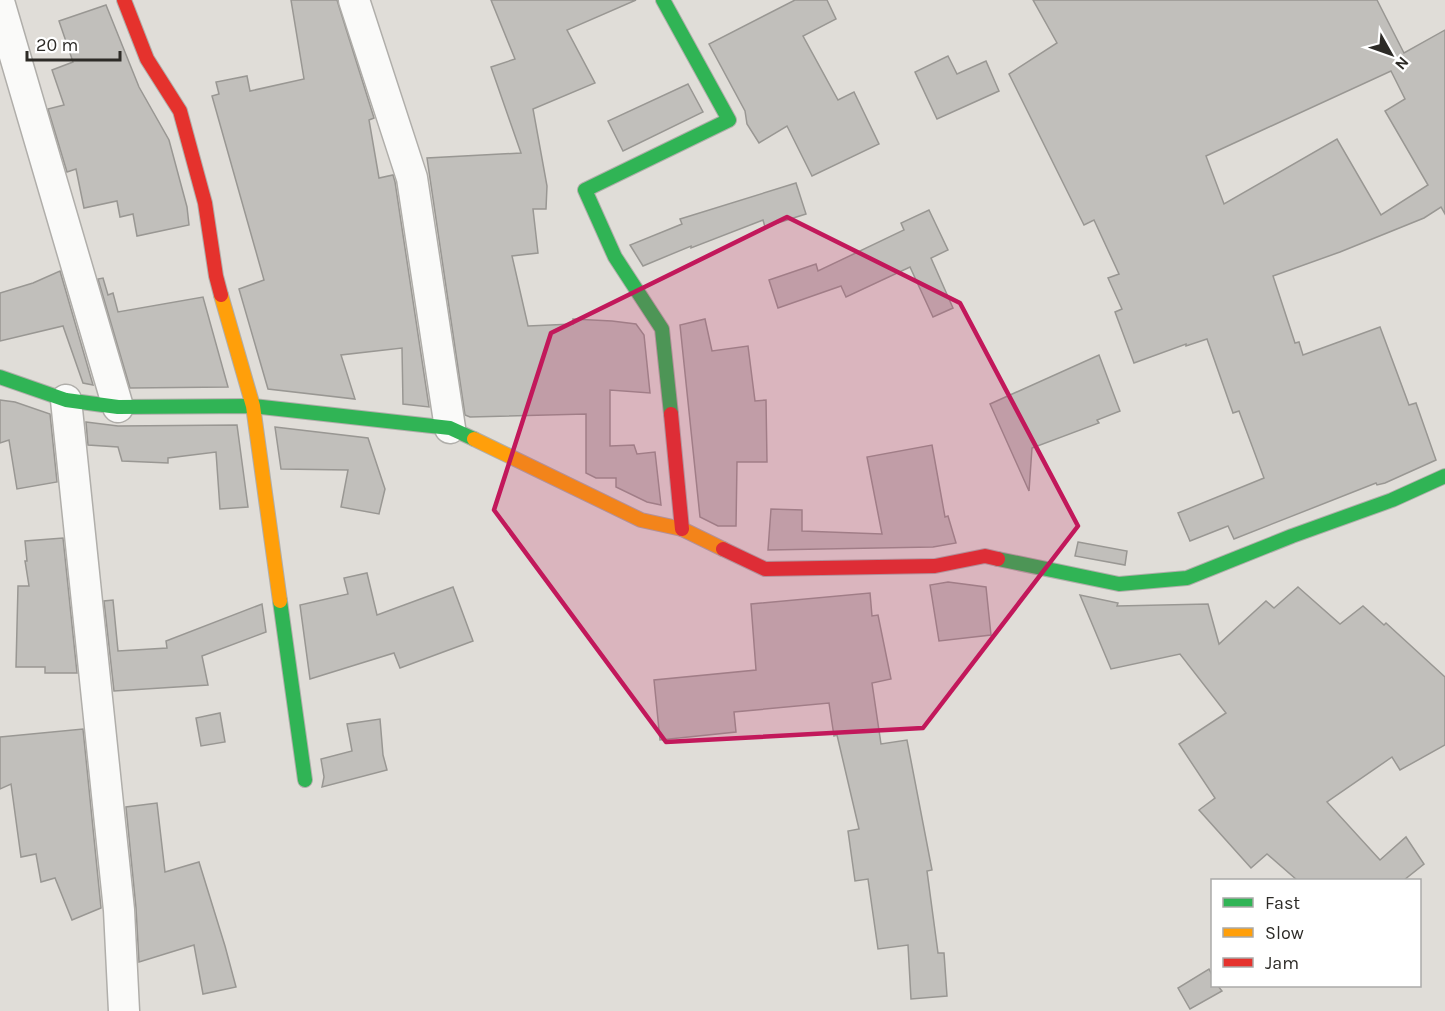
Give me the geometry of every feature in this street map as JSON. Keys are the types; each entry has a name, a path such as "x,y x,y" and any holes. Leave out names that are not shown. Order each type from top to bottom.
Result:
{"street":[{"path":"124,0 147,59 180,111 205,203 216,276 253,406 304,780"},
{"path":"354,0 412,178 450,428"},
{"path":"663,0 729,120 585,190 615,257 662,329 682,529"},
{"path":"0,5 118,407"},
{"path":"0,377 66,400 118,407 253,406 450,428 641,520 682,529 765,569 935,566 985,556 1119,585 1187,578 1392,500 1445,476"},
{"path":"66,400 119,910 124,1011"}],"highlighted area":[{"path":"787,217 960,303 1078,526 923,728 666,742 494,510 551,333"}],"building":[{"path":"291,0 337,0 374,118 369,120 379,178 393,175 395,182 429,407 403,404 402,348 341,355 355,399 268,389 239,289 264,280 212,96 219,94 216,82 247,76 250,91 304,79"},
{"path":"491,0 636,0 567,30 595,83 533,109 547,186 546,209 533,209 538,253 512,256 528,326 573,324 573,319 612,321 636,324 644,335 650,393 610,390 610,446 634,445 637,454 655,452 661,505 647,502 616,487 616,478 596,478 586,473 586,414 470,417 465,415 427,158 521,153 491,67 515,59"},
{"path":"795,0 827,0 836,19 803,36 838,100 854,92 879,144 812,176 787,126 759,143 747,124 745,111 709,44"},
{"path":"1033,0 1377,0 1404,53 1445,30 1445,214 1441,207 1424,218 1273,276 1295,343 1299,342 1303,355 1380,327 1409,405 1416,403 1436,460 1385,483 1377,485 1376,483 1234,539 1228,526 1190,541 1178,513 1264,478 1239,411 1233,413 1207,339 1186,346 1186,344 1134,363 1115,312 1122,309 1108,278 1119,274 1094,220 1084,225 1009,74 1057,43","holes":["1391,71 1405,99 1385,111 1428,185 1381,215 1337,139 1224,204 1206,156"]},
{"path":"106,5 139,87 169,140 187,207 189,225 137,236 133,214 120,217 117,201 84,208 76,169 67,172 48,109 64,105 52,70 73,62 59,21"},
{"path":"948,56 957,74 986,61 999,91 937,119 915,72"},
{"path":"688,84 703,112 623,151 608,121"},
{"path":"796,183 806,214 765,227 763,220 643,266 630,245 682,224 680,219"},
{"path":"929,210 948,250 931,258 953,308 933,317 910,267 846,297 841,286 778,308 769,280 816,264 818,271 904,230 901,223"},
{"path":"60,271 93,385 83,383 63,326 0,341 0,293 33,283"},
{"path":"103,278 108,295 113,293 118,312 203,297 228,387 130,388 98,279"},
{"path":"705,319 712,351 748,346 755,401 766,400 767,462 737,462 736,526 718,526 700,517 680,325"},
{"path":"1099,355 1120,411 1097,420 1099,423 1032,448 1029,491 990,404"},
{"path":"0,400 15,402 50,414 57,482 17,489 9,440 0,443"},
{"path":"86,422 118,426 237,425 248,507 220,509 216,452 168,458 168,463 122,461 118,447 88,445"},
{"path":"275,427 368,438 385,489 379,514 341,507 348,470 281,469"},
{"path":"932,445 945,517 948,516 956,543 933,547 768,550 771,509 802,510 802,531 882,534 867,457"},
{"path":"63,538 77,673 45,673 45,667 16,667 18,586 29,586 25,541"},
{"path":"1078,542 1127,551 1125,565 1075,556"},
{"path":"367,573 377,615 453,587 473,641 400,668 394,653 310,679 300,605 348,594 344,578"},
{"path":"948,582 986,587 991,635 939,641 930,585"},
{"path":"1298,587 1340,624 1363,606 1384,625 1386,623 1445,677 1445,745 1400,770 1392,757 1327,802 1380,860 1406,837 1424,864 1405,879 1296,879 1267,854 1251,868 1199,810 1215,798 1179,744 1226,713 1180,654 1111,669 1080,595 1118,603 1117,606 1208,604 1219,644 1266,601 1274,608"},
{"path":"870,593 872,616 878,615 891,679 872,683 881,744 907,740 932,870 927,871 938,953 944,953 947,996 911,999 908,945 878,949 868,879 855,881 848,831 859,829 837,735 834,736 829,703 734,712 736,732 660,740 654,680 756,670 751,604"},
{"path":"113,600 118,651 167,648 166,641 262,604 266,632 202,656 208,685 114,691 104,601"},
{"path":"220,713 225,742 201,746 196,718"},
{"path":"380,719 383,755 387,770 322,787 324,777 321,759 352,751 347,724"},
{"path":"83,729 101,908 72,920 55,878 41,882 36,854 21,857 11,784 0,789 0,737"},
{"path":"157,803 165,872 199,862 236,987 203,994 194,945 139,962 126,807"},
{"path":"1209,969 1211,987 1219,987 1222,991 1190,1009 1178,988"}],"traffic: fast":[{"path":"663,0 729,120 585,190 615,257 662,329 671,414"},
{"path":"0,377 66,400 118,407 253,406 450,428 474,439"},
{"path":"998,559 1119,584 1187,578 1292,536 1392,500 1445,476"},
{"path":"280,601 305,780"}],"traffic: slow":[{"path":"221,295 253,406 280,601"},
{"path":"474,439 641,520 682,529 723,549"}],"traffic: jam":[{"path":"124,0 147,59 180,111 205,203 221,295"},
{"path":"671,414 682,529"},
{"path":"723,549 765,569 935,566 985,556 998,559"}]}
